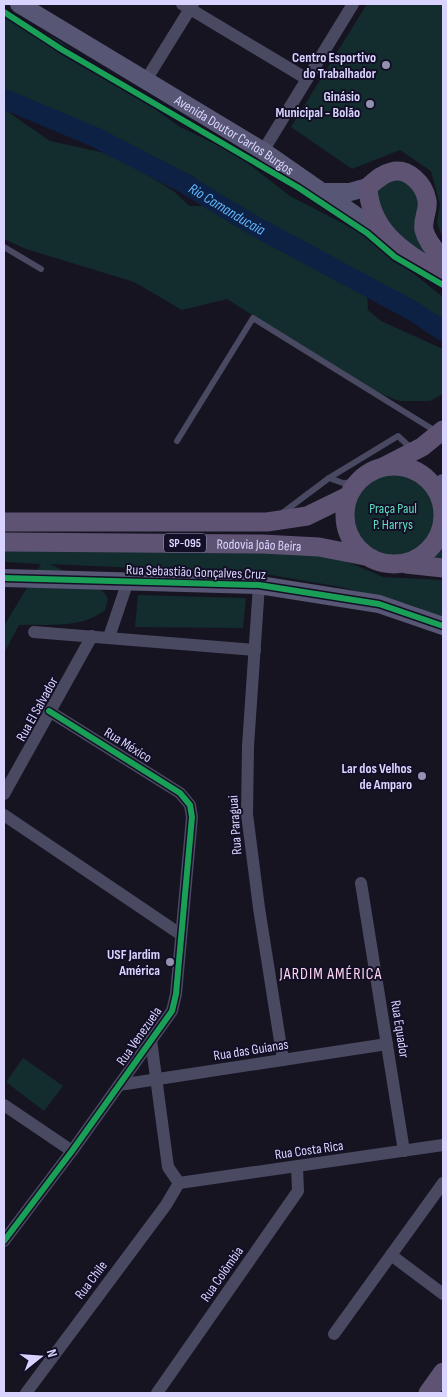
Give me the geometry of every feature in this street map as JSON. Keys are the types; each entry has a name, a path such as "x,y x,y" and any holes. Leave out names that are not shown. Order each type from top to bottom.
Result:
{"main road":[{"path":"392,242 373,215 369,202 368,187 392,171 402,171 420,183 428,202 423,221 425,232 430,244 443,260"},
{"name":"Avenida Doutor Carlos Burgos","path":"392,242 443,276"},
{"path":"383,467 414,451 442,432"},
{"path":"383,467 399,466 421,474 437,491 443,512"},
{"name":"SP-095","path":"353,489 369,472 383,467"},
{"path":"405,564 420,557 433,546 441,531 443,481"},
{"path":"353,489 344,512 346,528 353,544 365,556"},
{"name":"Rodovia João Beira","path":"4,522 267,522 307,516 353,489"},
{"name":"Rodovia João Beira","path":"4,542 262,544 319,547 365,556"},
{"name":"SP-095","path":"365,556 377,562 391,565 405,564 443,568"},
{"path":"428,1393 443,1372"}],"street":[{"name":"Avenida Doutor Carlos Burgos","path":"19,4 263,151 392,242"},
{"path":"146,80 188,5 307,79"},
{"path":"263,151 349,5"},
{"path":"322,192 350,192 368,187"},
{"name":"Rua Sebastião Gonçalves Cruz","path":"4,578 259,585 379,604 443,626"},
{"path":"108,637 128,581"},
{"name":"Rua Paraguai","path":"259,585 248,746 247,814 259,908 283,1060"},
{"path":"34,632 255,650"},
{"name":"Rua El Salvador","path":"4,794 49,710 92,636"},
{"name":"Rua México","path":"49,710 180,793 190,805"},
{"name":"Rua Venezuela","path":"4,1241 72,1151 172,1011 176,994 192,817 190,805"},
{"path":"4,815 180,934"},
{"name":"Rua Equador","path":"361,883 404,1151"},
{"path":"151,1040 168,1167 179,1183"},
{"name":"Rua das Guianas","path":"119,1085 387,1044"},
{"path":"4,1105 72,1151"},
{"name":"Rua Costa Rica","path":"179,1183 443,1145"},
{"name":"Rua Colômbia","path":"157,1393 298,1191 297,1167"},
{"name":"Rua Chile","path":"26,1393 166,1205 179,1183"},
{"path":"334,1334 443,1183"},
{"path":"391,1255 443,1294"}],"lane":[{"path":"4,248 41,269"},
{"path":"177,441 253,318 442,432"},
{"path":"267,522 297,504 329,478 398,436 414,451"},
{"path":"329,478 353,489"}],"green space":[{"name":"Centro Esportivo do Trabalhador","path":"367,4 443,4 443,239 437,223 440,204 431,171 400,150 352,169 291,127"},
{"path":"4,16 57,39 180,127 236,154 290,196 365,235 443,297 443,323 415,307 398,302 384,293 367,292 368,310 381,321 443,349 443,394 430,401 399,401 367,388 227,299 182,310 134,282 26,249 4,239 4,109 50,141 119,156 176,193 189,206 205,206 206,190 194,177 36,105 4,97"},
{"path":"398,177 415,187 443,267 400,237 385,218 379,206 374,191"},
{"name":"Praça Paul P. Harrys","path":"394,474 410,477 424,486 433,500 436,516 433,532 424,546 410,555 394,558 378,555 364,546 355,532 352,516 355,500 364,486 378,477"},
{"path":"443,533 443,567 426,561"},
{"path":"4,547 320,554 353,564 383,577 443,580 443,617 408,604 341,587 265,574 50,564 101,589 108,598 105,610 96,616 75,623 19,625 4,653 4,626 41,564 4,562"},
{"path":"138,595 246,598 243,628 135,627"},
{"path":"23,1058 63,1086 44,1111 6,1082"}],"waterway":[{"name":"Rio Camanducaia","path":"4,99 95,137 182,182 251,224 413,311 443,331"}],"cycle path":[{"path":"4,12 61,49 299,188 367,233 395,257 443,285"},
{"path":"4,578 259,585 379,604 443,626"},
{"path":"4,1241 72,1151 172,1011 176,994 192,817 190,805 180,793 49,711"}],"place":[{"name":"Centro Esportivo do Trabalhador","path":"386,65"},
{"name":"Ginásio Municipal - Bolão","path":"370,104"},
{"name":"Lar dos Velhos de Amparo","path":"422,776"},
{"name":"USF Jardim América","path":"170,962"}],"district":[{"name":"JARDIM AMÉRICA","path":"331,974"}]}
